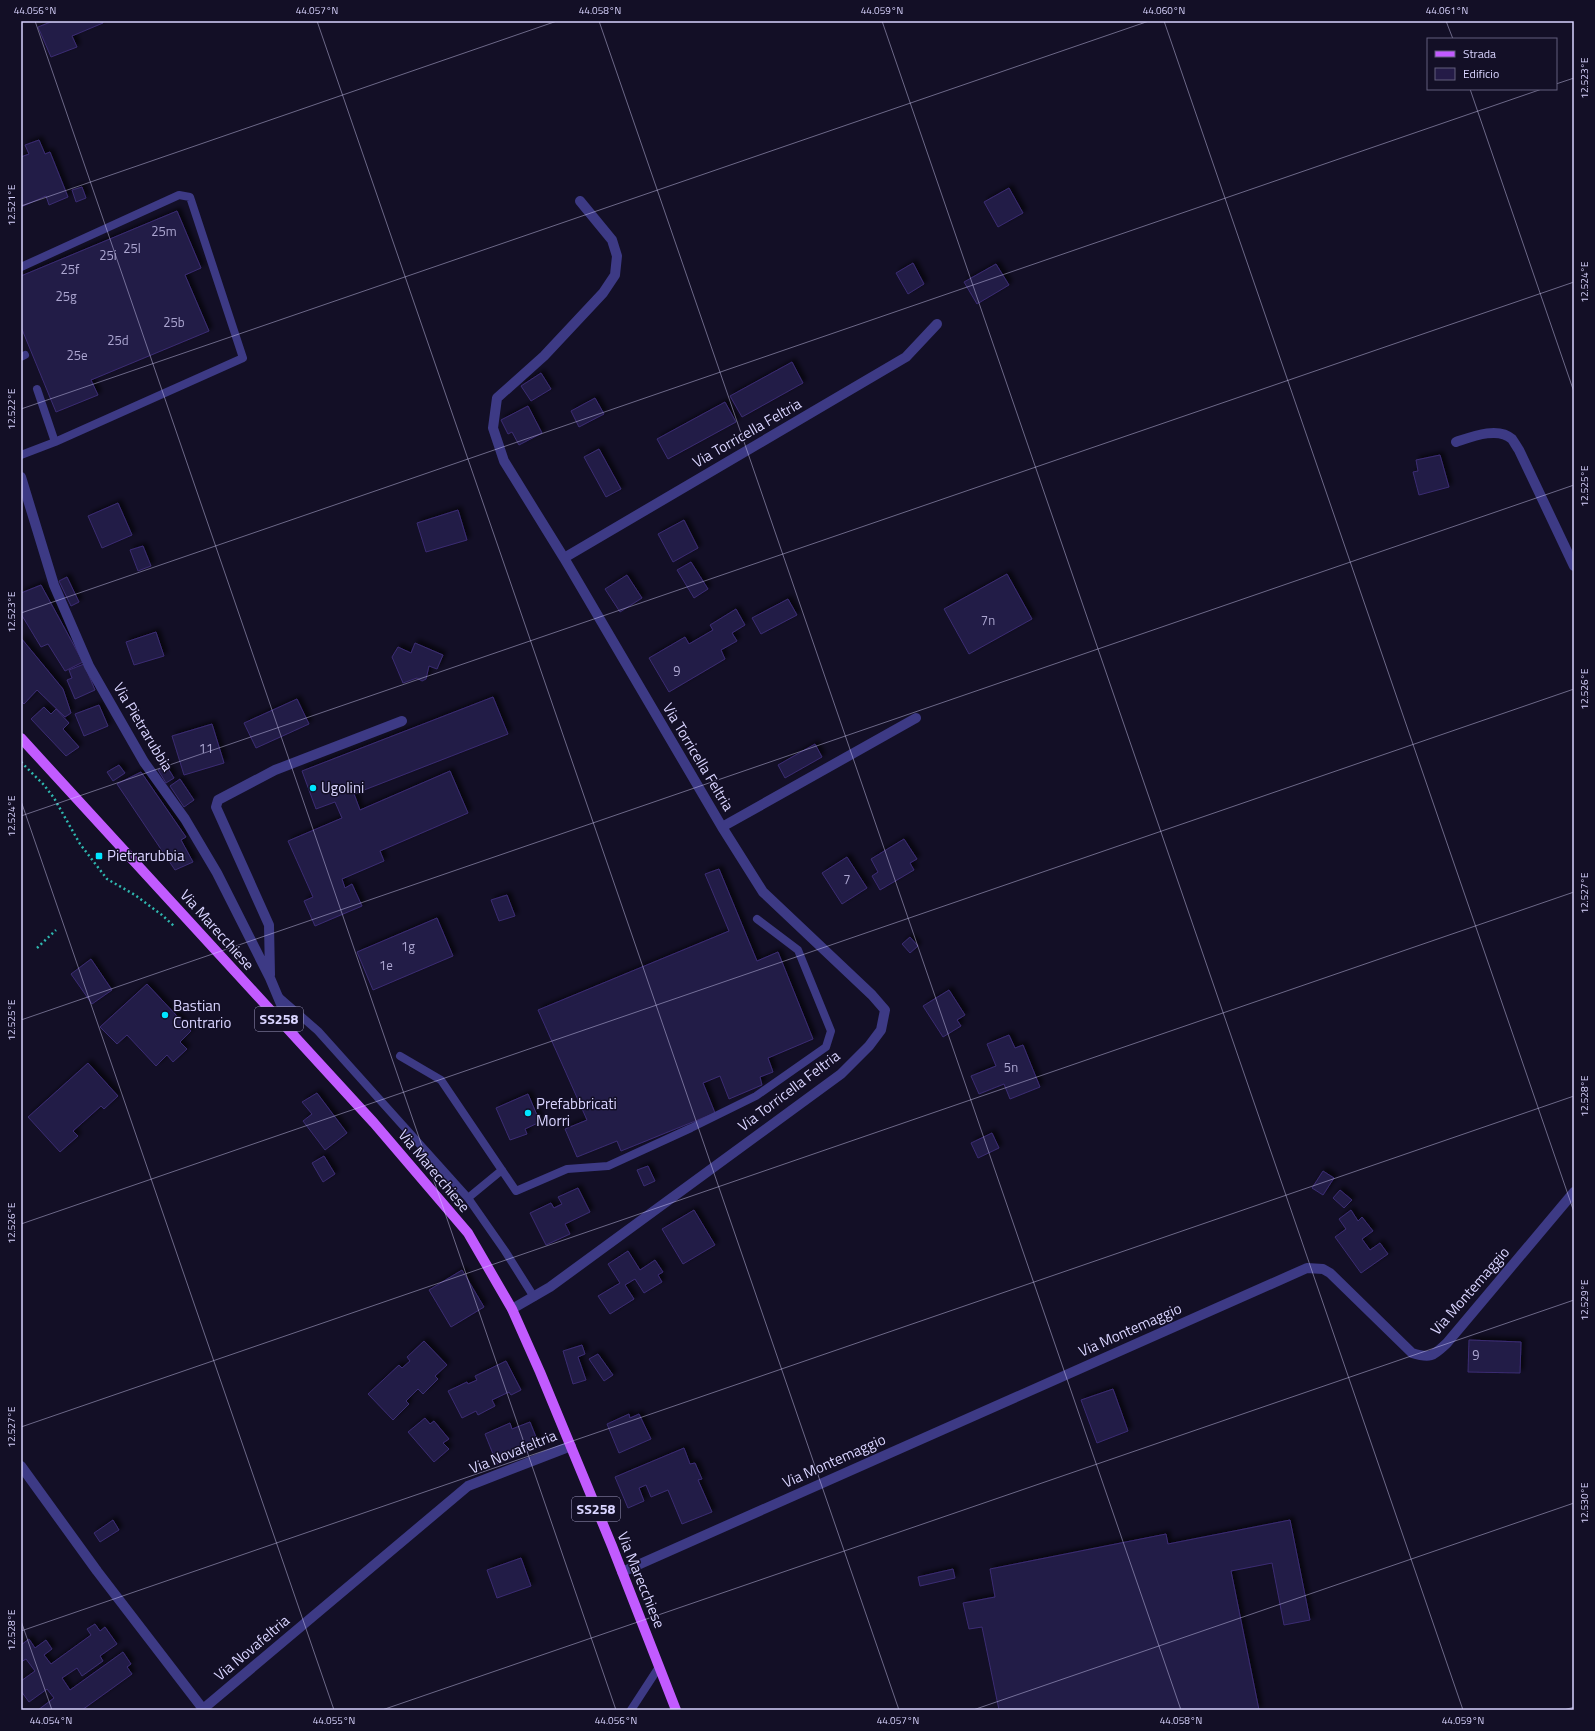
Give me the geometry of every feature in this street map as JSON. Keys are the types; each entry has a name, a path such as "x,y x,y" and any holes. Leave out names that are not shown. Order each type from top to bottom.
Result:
{"main road":[{"name":"Via Marecchiese","path":"23,741 374,1123 468,1233 512,1309 622,1572 676,1710"}],"street":[{"name":"Via Torricella Feltria","path":"512,1309 550,1287 841,1074 869,1046 881,1030 885,1010 872,995 764,892 722,827 564,558 504,461 493,428 497,398 544,356 603,293 615,275 617,256 612,240 580,200"},
{"name":"Via Torricella Feltria","path":"564,558 906,357 938,324"},
{"path":"1456,442 1482,434 1503,434 1512,439 1519,450 1574,566"},
{"name":"Via Pietrarubbia","path":"21,477 54,585 89,666 144,762 184,819 217,873 270,978 295,1037"},
{"name":"Via Torricella Feltria","path":"722,827 916,718"},
{"name":"Via Pietrarubbia","path":"270,978 269,925 230,830 216,807 218,800 275,770 402,721"},
{"name":"Via Montemaggio","path":"622,1572 1307,1268 1323,1269 1330,1273 1412,1353 1426,1357 1436,1353 1447,1343 1574,1192"},
{"name":"Via Novafeltria","path":"21,1466 97,1571 203,1709 468,1486 570,1446"}],"lane":[{"path":"21,267 179,195 190,197 243,358 55,442 21,455"},
{"path":"37,389 55,442"},
{"path":"400,1056 441,1080 516,1191 567,1169 608,1166 756,1096 826,1047 831,1031 798,950 757,919"},
{"path":"277,995 318,1031 468,1198 505,1251 534,1297"},
{"path":"468,1198 502,1170"},
{"path":"631,1710 659,1667"}],"path":[{"path":"21,762 44,785 54,798 80,844 107,879 135,895 162,915 178,930"},
{"path":"62,813 66,810"},
{"path":"37,948 56,930"}],"building":[{"path":"53,21 102,21 103,23 72,36 77,47 51,57 38,27"},
{"path":"39,140 45,154 50,152 68,197 49,205 46,196 21,207 21,157 29,154 25,145"},
{"path":"82,187 86,198 76,202 72,190"},
{"path":"1009,188 1023,213 998,227 984,202"},
{"path":"177,211 201,268 185,275 209,331 91,380 98,395 56,412 21,327 21,276"},
{"path":"913,263 924,284 908,294 896,273"},
{"path":"996,264 1009,285 977,304 964,282"},
{"path":"792,362 803,383 742,417 730,396"},
{"path":"541,373 551,389 531,401 521,386"},
{"path":"595,398 604,414 579,427 571,411"},
{"path":"725,402 736,422 668,459 657,439"},
{"path":"528,406 542,433 519,445 512,432 508,434 501,420"},
{"path":"599,449 621,489 606,497 584,457"},
{"path":"1440,455 1449,487 1419,495 1413,472 1418,471 1416,460"},
{"path":"118,503 132,535 102,548 88,516"},
{"path":"458,510 467,540 426,552 417,523"},
{"path":"684,520 698,548 673,562 658,534"},
{"path":"143,546 151,566 138,571 130,550"},
{"path":"691,562 708,589 694,598 677,570"},
{"path":"1007,574 1032,619 969,654 944,609"},
{"path":"627,575 642,598 620,612 605,589"},
{"path":"67,577 79,602 71,606 59,581"},
{"path":"41,585 83,662 65,671 48,644 41,647 21,614 21,593"},
{"path":"788,599 797,615 761,634 752,618"},
{"path":"736,609 745,625 732,633 737,641 721,650 725,659 669,692 649,658 685,637 689,644 713,630 710,625"},
{"path":"156,632 164,656 134,665 126,642"},
{"path":"21,638 63,689 71,713 65,717 37,690 24,704 21,701"},
{"path":"415,643 443,655 437,669 429,666 426,679 422,681 417,678 403,683 392,657 398,647 411,653"},
{"path":"84,664 95,690 75,699 67,680 72,678 69,670"},
{"path":"493,697 508,734 354,794 360,810 450,771 468,813 380,851 384,861 342,879 345,888 352,884 362,906 315,926 304,901 313,897 288,841 342,818 335,802 316,809 302,771"},
{"path":"297,699 309,724 256,748 244,723"},
{"path":"99,705 108,726 84,736 75,714"},
{"path":"44,707 51,714 56,709 69,723 63,729 79,747 66,756 31,719"},
{"path":"212,724 224,763 184,775 172,736"},
{"path":"815,744 822,757 785,778 778,765"},
{"path":"119,765 125,773 113,781 107,772"},
{"path":"166,765 174,778 166,783 158,770"},
{"path":"141,772 186,837 181,840 193,862 175,870 117,784"},
{"path":"180,779 194,800 184,807 170,786"},
{"path":"904,839 917,859 910,863 914,870 880,890 872,876 878,872 871,859"},
{"path":"847,857 867,888 842,904 822,873"},
{"path":"719,869 757,961 778,952 813,1039 768,1058 773,1072 760,1077 762,1085 729,1099 720,1076 703,1083 715,1113 621,1151 617,1141 577,1157 565,1129 587,1120 538,1010 729,931 705,874"},
{"path":"507,895 515,916 499,921 491,900"},
{"path":"437,918 453,956 373,990 357,952"},
{"path":"910,937 918,946 910,953 902,944"},
{"path":"91,959 112,990 92,1004 71,974"},
{"path":"147,984 191,1031 180,1042 187,1049 173,1062 167,1055 156,1066 127,1035 117,1044 100,1027"},
{"path":"949,990 965,1015 957,1020 961,1026 943,1037 923,1006"},
{"path":"1009,1035 1015,1048 1023,1045 1040,1087 1010,1099 1004,1084 979,1094 971,1076 996,1066 987,1044"},
{"path":"88,1063 118,1096 104,1109 101,1106 73,1131 78,1136 60,1152 28,1117"},
{"path":"317,1093 347,1133 325,1150 303,1121 312,1114 302,1102"},
{"path":"528,1094 540,1122 525,1129 527,1134 510,1140 496,1108"},
{"path":"992,1133 999,1148 978,1158 971,1143"},
{"path":"324,1156 335,1174 323,1182 312,1163"},
{"path":"648,1166 655,1181 644,1186 637,1170"},
{"path":"1323,1171 1334,1178 1323,1195 1312,1188"},
{"path":"578,1188 590,1212 565,1224 570,1234 546,1245 530,1213 551,1203 554,1208 562,1204 558,1197"},
{"path":"1340,1190 1352,1200 1344,1208 1333,1198"},
{"path":"694,1210 715,1245 683,1264 662,1229"},
{"path":"1351,1210 1358,1221 1362,1217 1373,1231 1362,1239 1370,1250 1380,1243 1388,1254 1361,1273 1335,1237 1346,1229 1339,1219"},
{"path":"628,1251 640,1270 655,1260 663,1272 658,1275 662,1282 644,1293 635,1279 625,1285 634,1299 610,1314 598,1296 620,1283 608,1264"},
{"path":"462,1270 484,1307 451,1327 429,1290"},
{"path":"1469,1340 1521,1342 1520,1373 1468,1372"},
{"path":"424,1341 447,1365 435,1376 438,1379 423,1394 418,1389 406,1401 409,1404 393,1420 368,1394 399,1365 402,1368 410,1361 407,1357"},
{"path":"582,1345 585,1354 578,1357 586,1380 573,1384 563,1351"},
{"path":"598,1354 613,1375 604,1381 589,1359"},
{"path":"506,1361 521,1390 511,1395 509,1392 492,1400 495,1406 478,1415 476,1411 462,1418 448,1391 467,1382 468,1384 477,1380 475,1376"},
{"path":"1113,1389 1128,1431 1097,1443 1081,1400"},
{"path":"629,1414 630,1418 639,1414 651,1439 619,1453 607,1424"},
{"path":"425,1418 430,1424 434,1421 449,1439 443,1443 449,1449 434,1462 408,1432"},
{"path":"530,1422 540,1447 497,1464 485,1434 510,1423 512,1429"},
{"path":"684,1448 690,1464 695,1463 702,1479 698,1480 712,1512 682,1524 668,1490 651,1497 646,1485 639,1488 644,1501 628,1508 615,1477"},
{"path":"113,1520 119,1530 100,1542 94,1533"},
{"path":"1290,1520 1310,1620 1284,1625 1272,1563 1231,1571 1259,1710 999,1710 982,1627 969,1629 963,1603 995,1597 990,1569 1166,1534 1168,1544"},
{"path":"521,1558 531,1586 497,1598 487,1570"},
{"path":"953,1569 955,1578 920,1586 918,1577"},
{"path":"95,1624 100,1631 105,1627 117,1644 100,1656 103,1661 82,1676 77,1668 62,1678 70,1690 123,1652 131,1664 127,1667 132,1674 82,1710 38,1710 54,1698 47,1689 29,1702 21,1691 21,1681 35,1671 26,1659 21,1662 21,1645 29,1639 35,1648 46,1640 52,1649 44,1655 51,1664 91,1635 87,1629"}],"place":[{"name":"Ugolini","path":"313,788"},
{"name":"Pietrarubbia","path":"99,856"},
{"name":"Bastian Contrario","path":"165,1015"},
{"name":"Prefabbricati Morri","path":"528,1113"}]}
